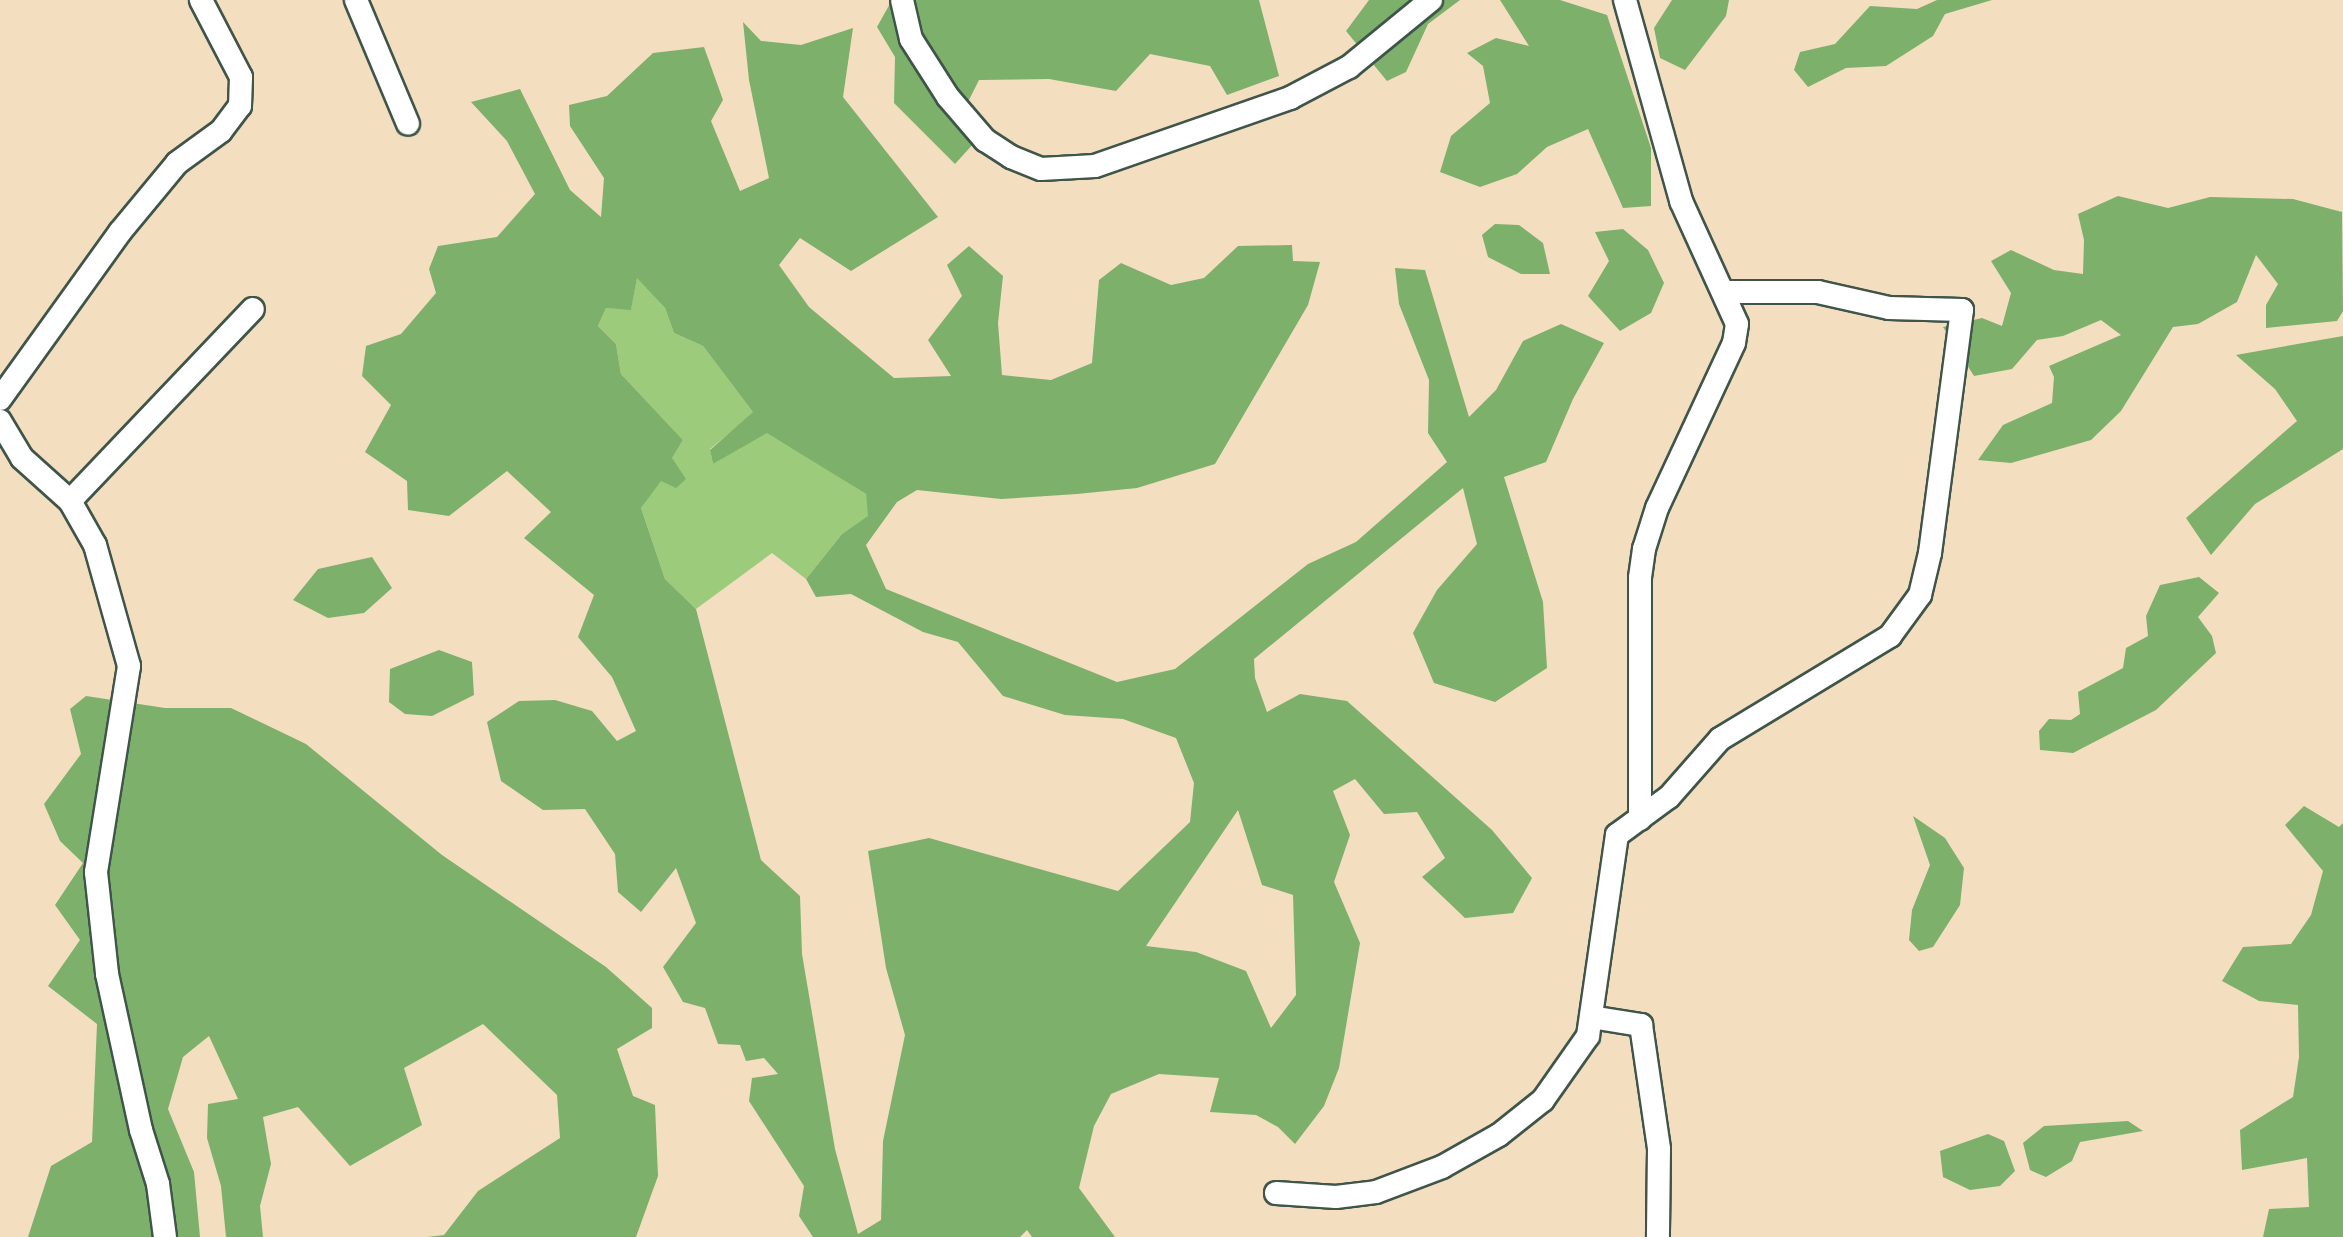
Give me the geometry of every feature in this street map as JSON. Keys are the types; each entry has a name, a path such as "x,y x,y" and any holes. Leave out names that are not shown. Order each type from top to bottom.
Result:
{"street":[{"path":"0,399 120,232 177,163 222,130 240,106 241,77 201,0"},
{"path":"356,0 408,124"},
{"path":"902,0 911,39 948,97 985,140 1011,157 1040,168 1095,166 1290,98 1348,67 1431,0"},
{"path":"1625,0 1681,201 1737,324 1734,344 1657,508 1644,549 1640,578 1640,819"},
{"path":"1276,1193 1336,1197 1376,1192 1442,1166 1500,1135 1543,1100 1564,1076 1588,1036 1617,835 1668,797 1720,739 1890,636 1920,594 1930,553 1962,310 1889,308 1818,292 1724,292"},
{"path":"70,501 253,309"},
{"path":"0,421 22,458 70,501 94,546 128,666 96,872 107,974 140,1130 158,1184 166,1237"},
{"path":"1591,1018 1642,1025 1658,1149 1658,1237"}],"green space":[{"path":"892,0 1259,0 1279,76 1227,95 1210,66 1150,54 1116,91 1049,79 979,80 957,124 974,143 955,164 894,103 895,57 877,27"},
{"path":"1369,0 1460,0 1428,24 1406,72 1387,81 1346,31"},
{"path":"1500,0 1560,0 1607,15 1651,148 1651,206 1623,208 1588,129 1547,147 1517,174 1480,187 1440,172 1451,136 1490,103 1483,66 1467,53 1496,38 1529,46"},
{"path":"1672,0 1729,0 1726,16 1685,70 1660,58 1654,28"},
{"path":"1937,0 1992,0 1945,14 1933,36 1886,66 1846,68 1808,87 1794,70 1800,52 1835,44 1870,6 1917,9"},
{"path":"743,22 761,41 801,45 853,28 843,97 938,217 851,271 800,238 779,265 809,307 894,378 951,376 928,340 962,296 947,265 969,246 1003,276 998,323 1002,375 1051,380 1092,363 1099,280 1121,263 1171,285 1204,278 1238,246 1292,245 1293,261 1320,262 1308,305 1215,464 1137,488 1077,494 1001,499 917,490 897,502 866,545 886,589 1117,682 1175,669 1308,564 1356,542 1447,462 1428,433 1429,380 1399,304 1395,268 1425,270 1469,417 1496,390 1523,341 1561,324 1604,343 1573,399 1546,462 1504,477 1543,602 1547,668 1495,702 1434,683 1413,633 1437,590 1477,544 1463,488 1254,659 1255,678 1267,712 1300,694 1347,701 1492,830 1532,878 1513,913 1465,918 1422,877 1445,858 1417,812 1384,814 1355,779 1333,791 1350,835 1334,882 1360,943 1339,1068 1324,1106 1295,1144 1278,1127 1256,1115 1210,1112 1219,1078 1159,1074 1111,1094 1094,1126 1079,1188 1115,1237 1032,1237 1027,1230 1020,1237 813,1237 799,1216 804,1186 749,1101 752,1078 778,1074 764,1058 746,1061 740,1045 718,1044 705,1008 683,1002 663,967 696,923 676,868 641,912 618,892 615,854 585,809 543,810 501,781 487,722 519,701 555,700 592,711 617,741 636,731 612,677 578,637 594,595 524,538 551,512 507,471 449,516 408,510 407,481 365,452 391,405 362,376 366,346 401,334 436,293 429,269 438,246 497,237 535,194 507,141 471,102 520,89 570,190 601,217 604,178 570,126 569,105 607,96 653,53 704,47 723,100 711,121 740,191 769,178 749,80","holes":["637,278 665,308 674,333 703,346 753,412 710,450 713,464 767,433 866,494 868,516 842,534 806,579 816,597 851,594 923,632 958,642 1003,696 1065,715 1123,719 1176,738 1194,783 1190,822 1118,891 929,838 868,851 886,968 905,1035 883,1141 881,1220 858,1234 835,1149 802,954 800,896 761,860 696,609 665,579 641,508 661,481 676,488 686,479 672,458 683,440 621,374 616,344 598,326 606,308 631,310","1238,810 1262,885 1293,895 1296,995 1271,1028 1246,971 1196,952 1146,946"]},
{"path":"2118,196 2168,208 2210,197 2293,199 2342,212 2343,311 2337,321 2266,328 2266,305 2278,284 2256,255 2237,302 2198,324 2173,327 2121,411 2091,440 2011,463 1978,460 2003,425 2052,403 2054,377 2049,366 2121,335 2101,320 2063,336 2037,340 2012,369 1974,376 1943,327 1982,318 2002,326 2011,293 1991,261 2011,250 2054,270 2083,274 2084,240 2078,214"},
{"path":"1495,224 1519,225 1543,243 1550,274 1521,274 1488,257 1482,235"},
{"path":"1623,229 1648,250 1664,283 1651,313 1620,331 1588,296 1609,261 1595,232"},
{"path":"637,277 665,308 674,333 703,346 754,413 710,449 713,464 767,432 866,494 869,516 842,534 806,579 772,553 696,609 665,579 641,508 683,440 621,374 616,344 598,326 606,308 631,309"},
{"path":"2343,336 2343,449 2255,504 2211,555 2186,518 2297,421 2275,389 2236,355"},
{"path":"372,557 392,588 364,613 328,618 293,600 318,569"},
{"path":"2199,577 2219,593 2198,617 2212,636 2216,653 2156,710 2073,753 2040,750 2039,731 2049,719 2071,720 2080,714 2078,692 2123,668 2126,648 2148,636 2146,616 2160,585"},
{"path":"439,650 472,662 474,695 432,716 405,714 389,702 390,669"},
{"path":"86,696 165,708 231,708 306,744 442,855 606,967 652,1008 652,1028 617,1049 633,1096 655,1105 658,1176 636,1237 427,1237 444,1235 478,1191 560,1138 557,1095 483,1024 404,1068 422,1125 350,1166 298,1107 263,1117 271,1164 260,1206 263,1237 226,1237 221,1186 207,1138 208,1104 238,1099 209,1036 183,1057 168,1109 194,1172 200,1237 28,1237 51,1166 92,1142 97,1024 48,986 80,940 55,905 83,863 60,841 44,804 81,754 70,709"},
{"path":"2304,806 2339,827 2343,823 2343,1237 2263,1237 2269,1209 2309,1207 2307,1158 2242,1170 2240,1130 2293,1097 2299,1057 2298,1005 2259,1001 2222,981 2243,947 2291,944 2311,915 2323,871 2285,825"},
{"path":"1913,816 1945,838 1964,868 1960,905 1933,947 1919,951 1909,940 1912,910 1930,865"},
{"path":"2128,1121 2143,1131 2080,1142 2072,1161 2046,1177 2030,1170 2023,1143 2044,1126"},
{"path":"1988,1134 2004,1141 2015,1171 2000,1186 1970,1190 1943,1177 1940,1151"}]}
